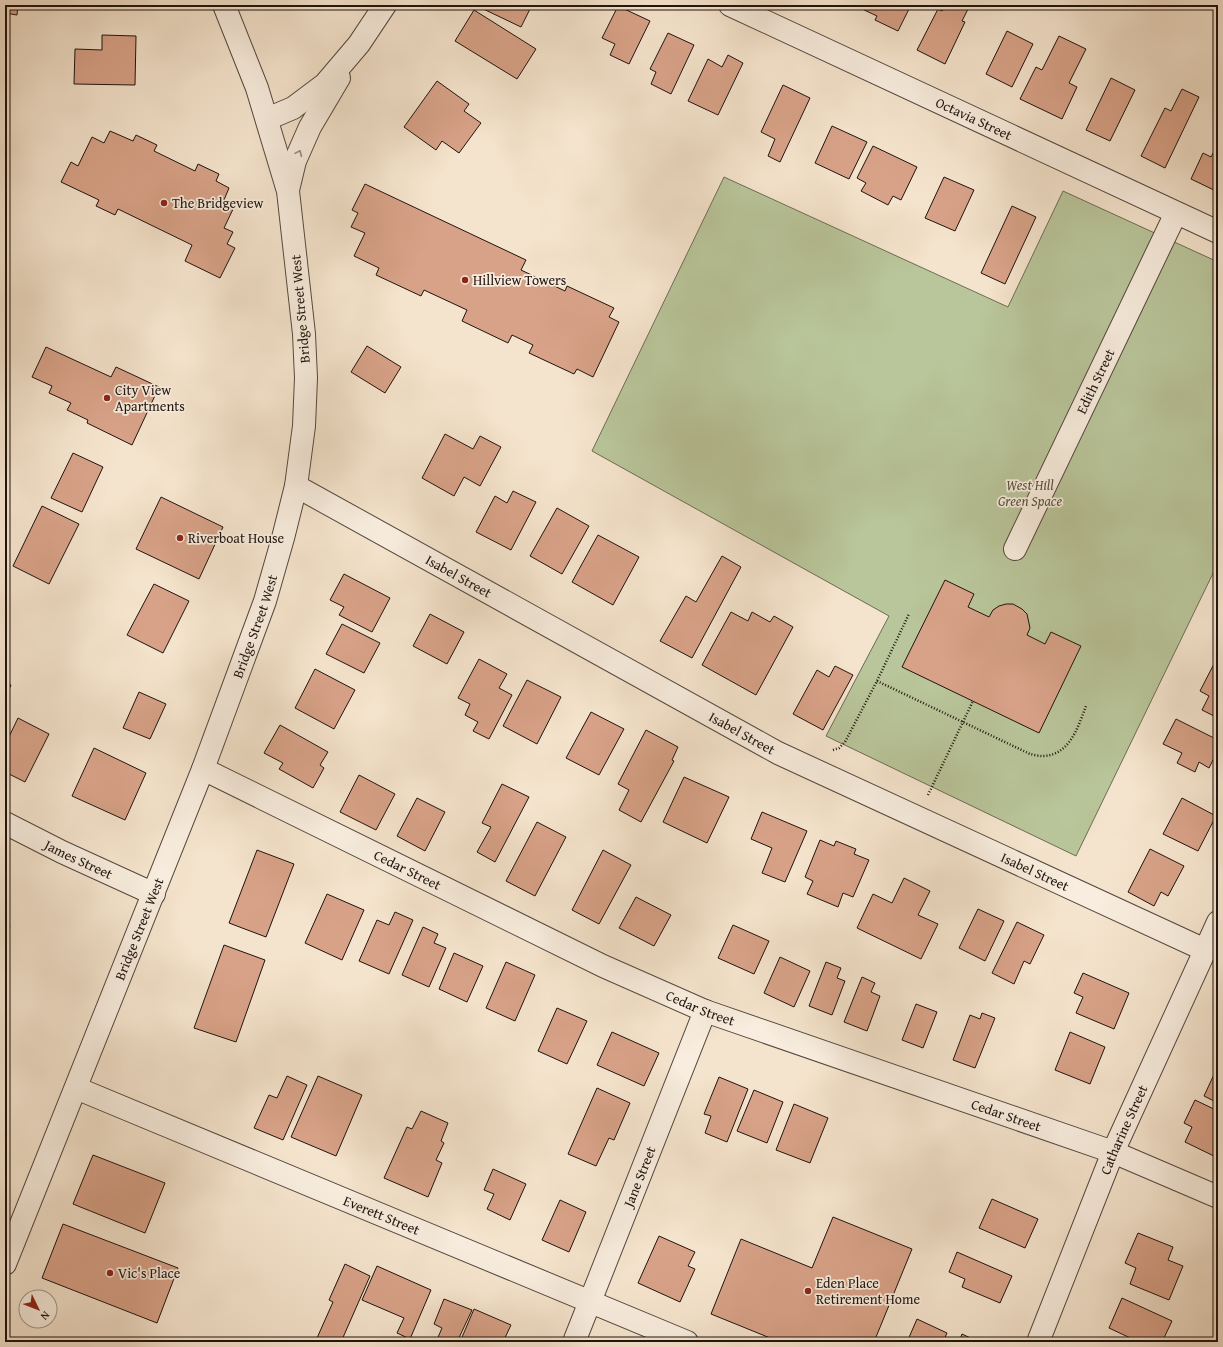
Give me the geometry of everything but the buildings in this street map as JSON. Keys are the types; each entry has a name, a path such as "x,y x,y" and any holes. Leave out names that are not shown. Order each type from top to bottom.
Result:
{"street":[{"name":"Bridge Street West","path":"5,1264 203,769 265,601 296,486 304,426 306,378 304,334 288,191 257,88 224,5"},
{"path":"288,191 295,161 310,127 384,5"},
{"name":"Octavia Street","path":"730,5 1218,232"},
{"path":"267,119 293,108 325,84 359,44"},
{"name":"Edith Street","path":"1015,549 1176,213"},
{"name":"Isabel Street","path":"296,486 778,753 1205,950"},
{"name":"Cedar Street","path":"203,769 603,966 705,1011 1113,1152 1218,1197"},
{"name":"James Street","path":"5,823 62,852 154,894"},
{"name":"Catharine Street","path":"1038,1342 1113,1152 1218,922"},
{"name":"Jane Street","path":"574,1342 705,1011"},
{"name":"Everett Street","path":"76,1088 687,1342"}],"path":[{"path":"831,752 846,742 909,614"},
{"path":"877,681 1030,754 1043,756 1057,753 1068,745 1076,733 1086,706"},
{"path":"926,800 973,701"}],"green space":[{"name":"West Hill Green Space","path":"724,177 1008,307 1063,191 1218,262 1218,563 1076,856 826,736 889,616 592,451"}],"place":[{"name":"The Bridgeview","path":"164,203"},
{"name":"Hillview Towers","path":"465,280"},
{"name":"City View Apartments","path":"107,398"},
{"name":"Riverboat House","path":"180,538"},
{"name":"Vic's Place","path":"110,1273"},
{"name":"Eden Place Retirement Home","path":"808,1291"}]}
